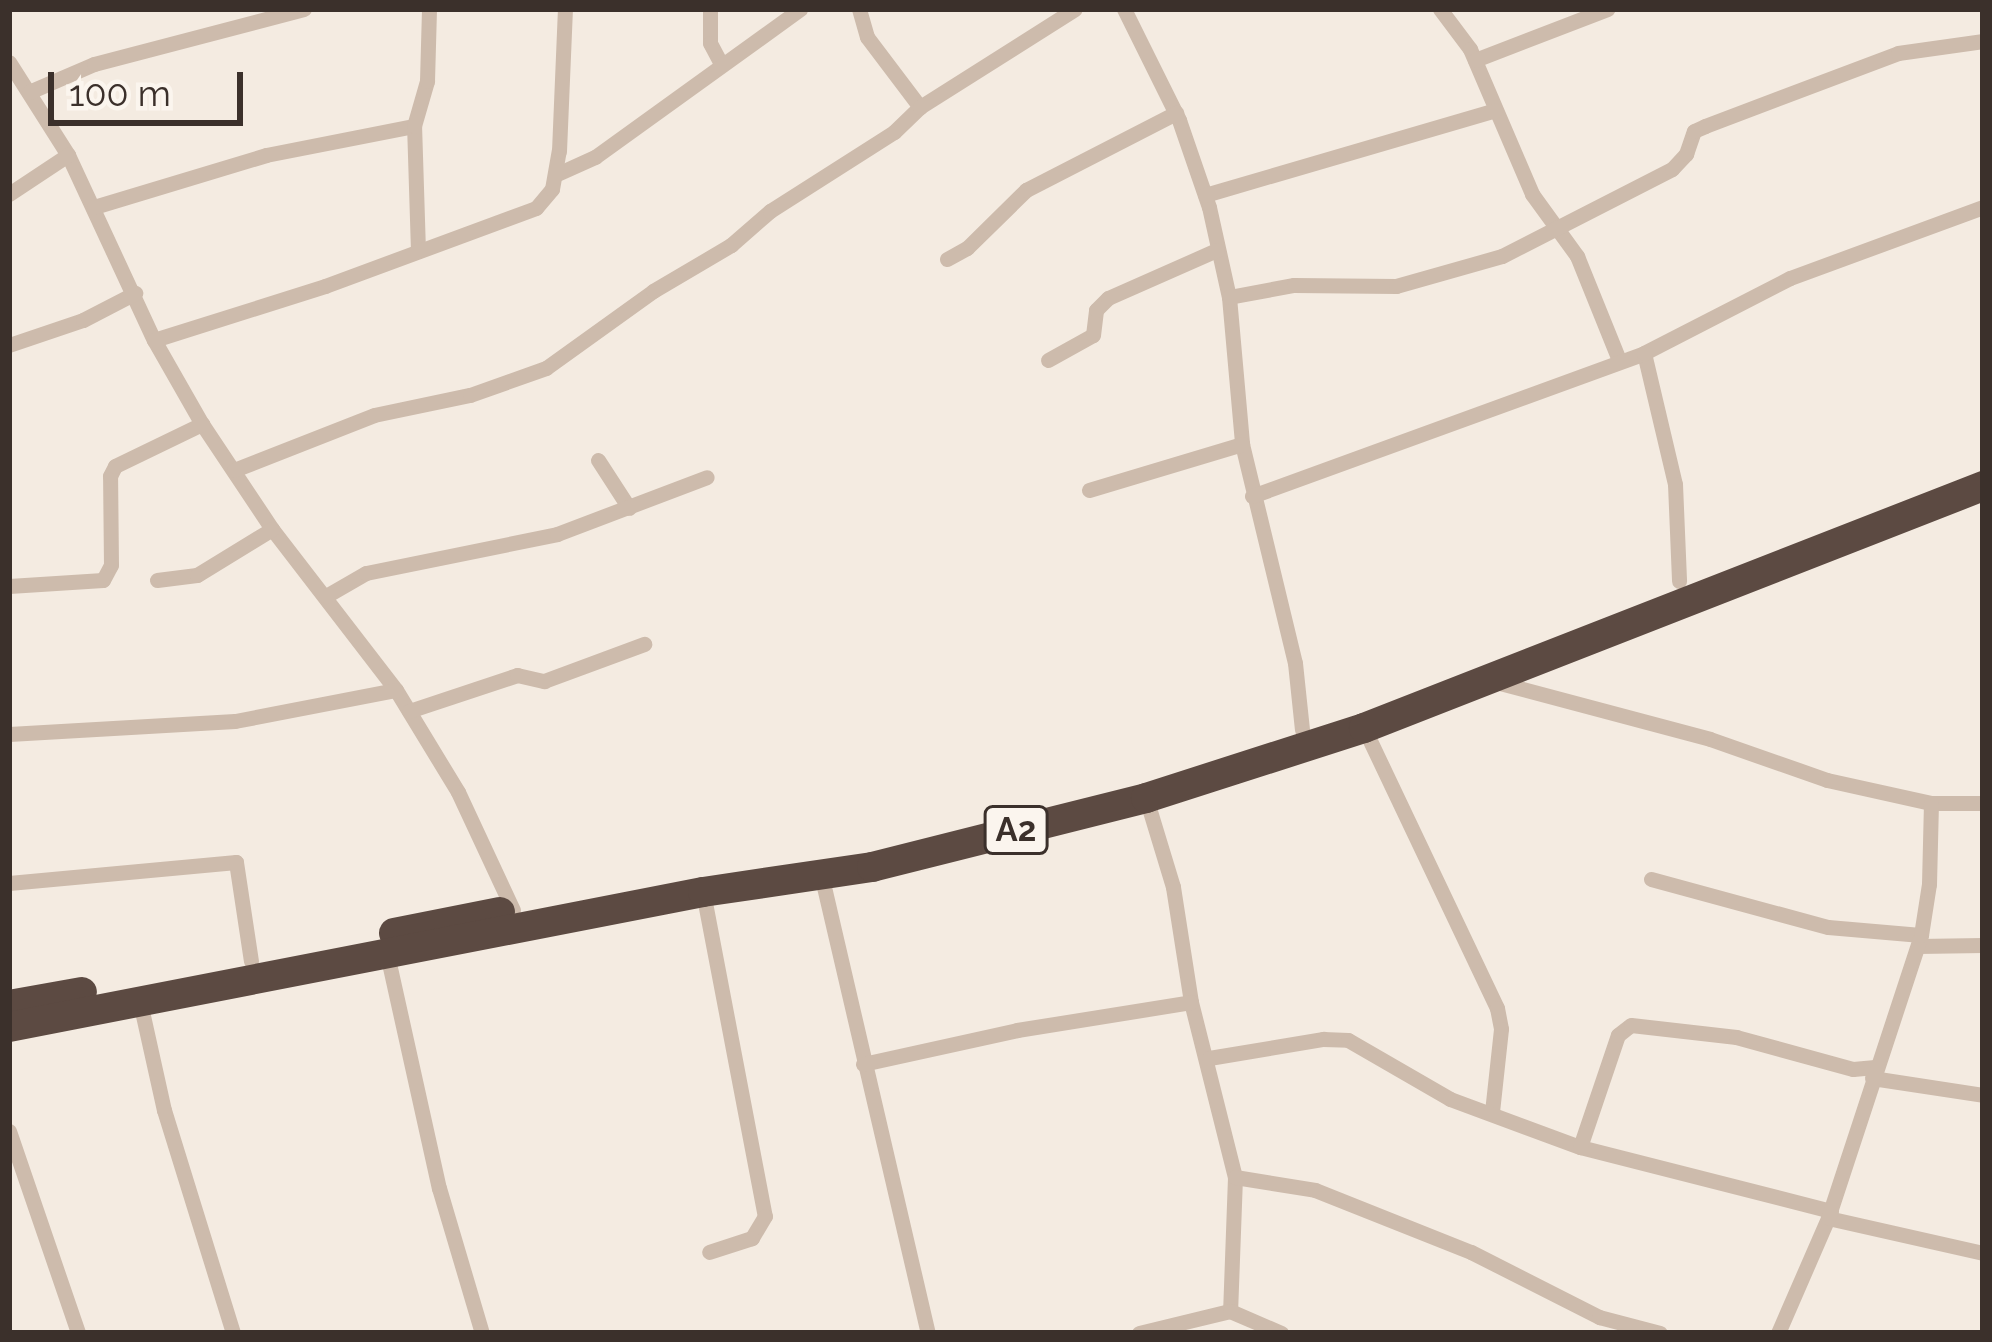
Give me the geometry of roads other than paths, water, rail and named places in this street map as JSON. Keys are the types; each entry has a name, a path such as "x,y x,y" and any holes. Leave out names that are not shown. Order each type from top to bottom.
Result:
{"highway":[{"name":"A2","path":"9,1005 869,848 1142,779 1302,730 1983,466"},
{"name":"A2","path":"9,1027 703,892 872,867 1146,798 1364,728 1481,677 1983,486"}],"street":[{"path":"29,92 94,64 304,9"},
{"path":"418,251 414,127 427,81 429,9"},
{"path":"154,340 522,218 547,196 555,175 565,9"},
{"path":"710,9 710,43 721,64"},
{"path":"555,175 596,157 800,9"},
{"path":"860,9 867,37 920,107"},
{"path":"234,470 374,416 470,395 546,368 652,291 730,245 770,211 894,132 920,107 1076,9"},
{"path":"1124,9 1176,113 1205,195 1229,297 1242,444 1295,663 1302,730"},
{"path":"1440,9 1475,60 1532,194 1588,278 1619,360"},
{"path":"1475,60 1607,9"},
{"path":"1229,297 1294,285 1396,286 1502,256 1672,169 1686,154 1694,131 1705,125 1898,53 1983,41"},
{"path":"9,62 68,155 154,340 202,424 272,529 396,690 458,792 513,910"},
{"path":"1205,195 1495,110"},
{"path":"946,259 978,238 1026,190 1176,113"},
{"path":"94,207 266,154 414,127"},
{"path":"9,194 68,155"},
{"path":"1252,496 1644,353 1790,278 1983,207"},
{"path":"1048,360 1093,335 1096,310 1108,298 1217,250"},
{"path":"9,345 83,320 135,293"},
{"path":"1644,353 1675,484 1679,581"},
{"path":"9,586 103,580 111,565 110,476 115,466 202,424"},
{"path":"1089,490 1242,444"},
{"path":"598,460 629,508"},
{"path":"326,596 366,573 557,533 707,477"},
{"path":"157,580 197,574 272,529"},
{"path":"409,711 518,675 539,681 560,676 644,644"},
{"path":"1481,677 1710,739 1827,780 1931,803 1983,803"},
{"path":"9,734 235,721 396,690"},
{"path":"1364,728 1497,1007 1501,1029 1492,1112"},
{"path":"1146,798 1173,887 1191,1002 1209,1058 1235,1178 1230,1310"},
{"path":"1778,1333 1829,1214 1919,941 1929,884 1931,803"},
{"path":"9,883 236,862 250,961"},
{"path":"821,874 928,1333"},
{"path":"1651,879 1828,927 1983,945"},
{"path":"703,892 765,1216 752,1238 709,1252"},
{"path":"387,954 439,1188 482,1333"},
{"path":"140,1002 164,1110 233,1333"},
{"path":"863,1064 1017,1030 1191,1002"},
{"path":"1580,1148 1618,1035 1630,1025 1736,1037 1837,1065 1983,1095"},
{"path":"1209,1058 1342,1039 1431,1090 1580,1148 1983,1253"},
{"path":"9,1131 78,1333"},
{"path":"1235,1178 1315,1190 1472,1252 1598,1317 1660,1333"},
{"path":"1139,1333 1230,1310 1281,1333"}]}
